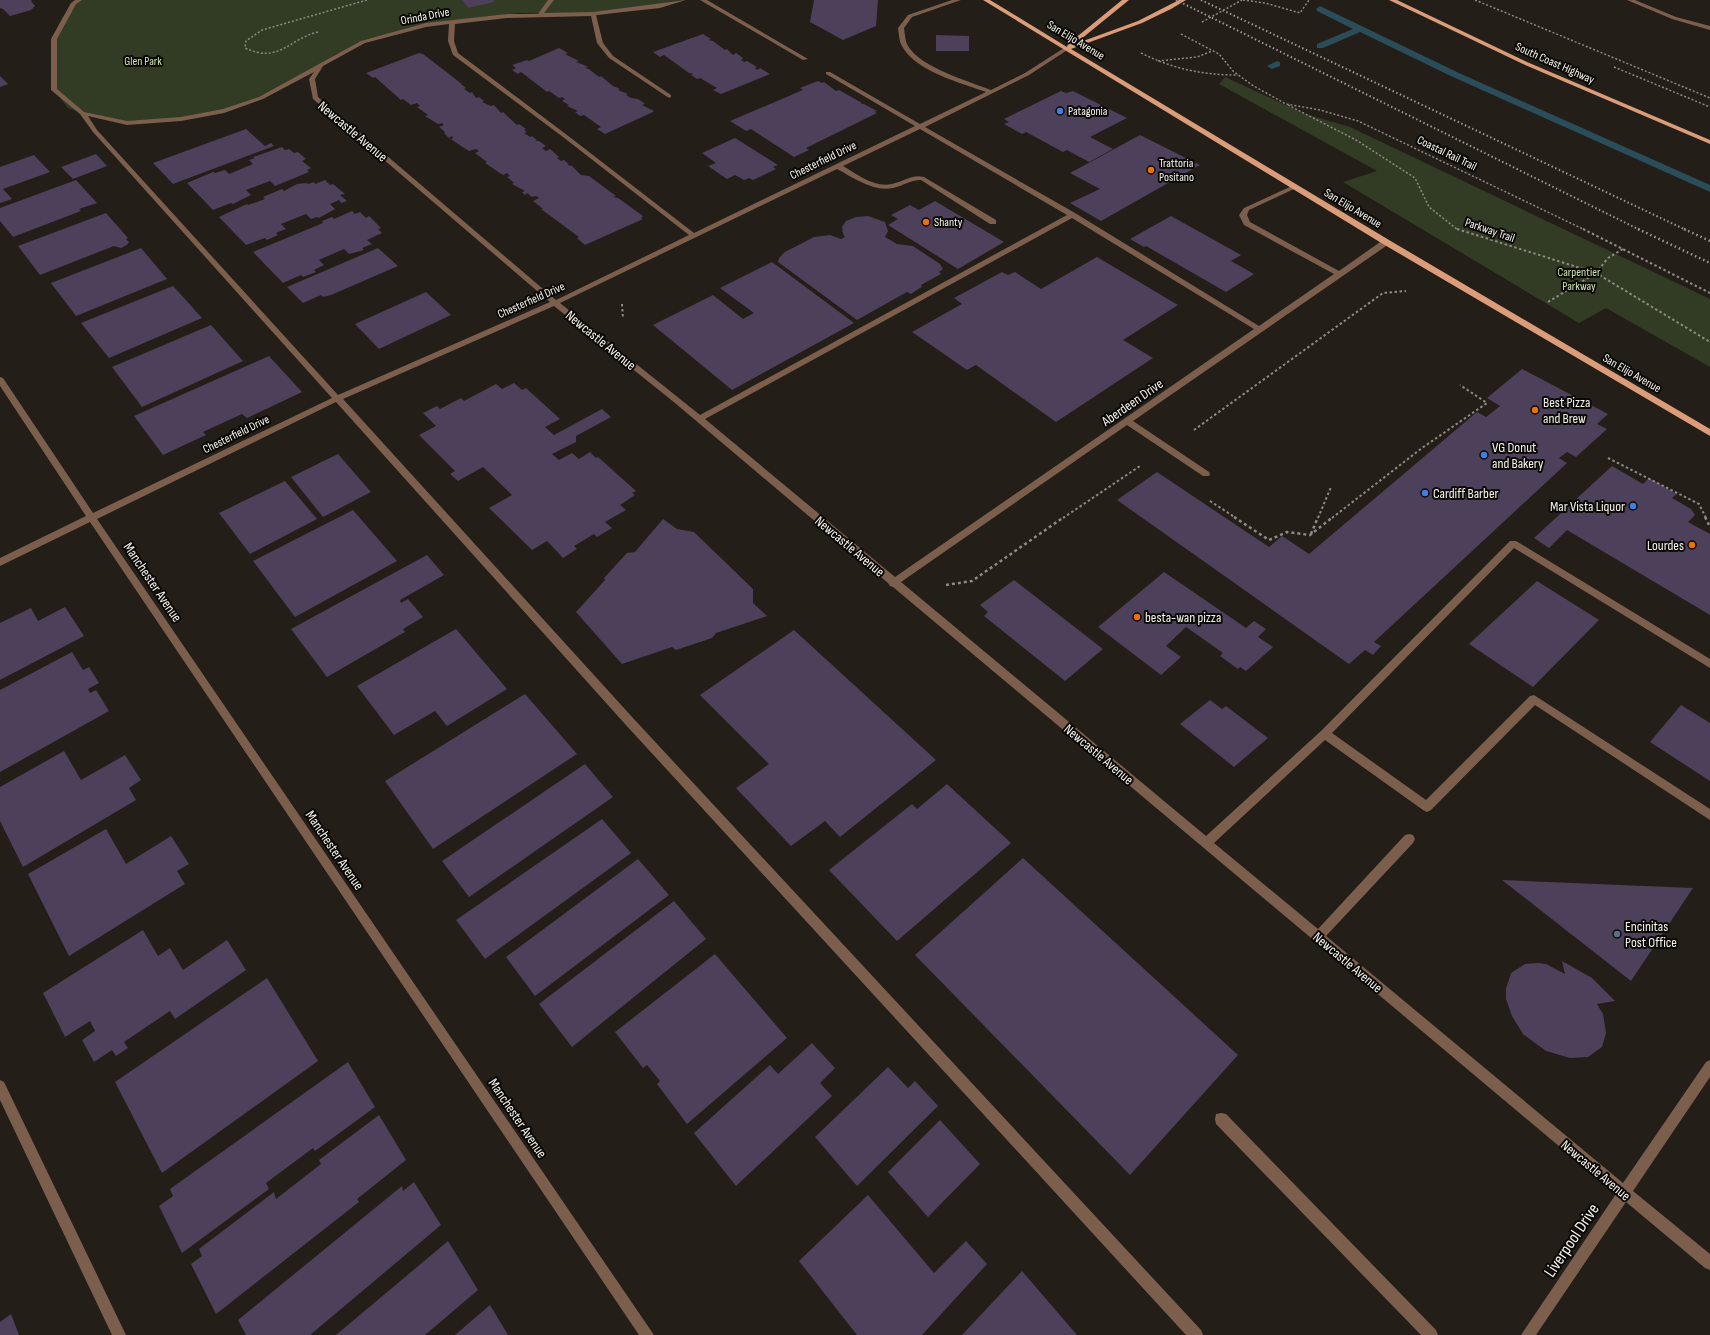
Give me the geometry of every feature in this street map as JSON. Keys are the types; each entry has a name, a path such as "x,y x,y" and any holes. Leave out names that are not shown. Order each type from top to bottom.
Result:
{"main road":[{"name":"San Elijo Avenue","path":"986,0 1294,187 1710,433"},
{"name":"Chesterfield Drive","path":"1066,49 1126,0"},
{"name":"Chesterfield Drive","path":"1066,49 1143,22 1183,0"},
{"name":"South Coast Highway","path":"1392,0 1525,63 1710,142"}],"street":[{"path":"79,0 74,3 54,39 54,90 82,113 95,131 629,721 1196,1335"},
{"path":"539,16 551,0"},
{"name":"Orinda Drive","path":"321,65 363,42 426,25 507,16 593,14 660,6 683,0"},
{"path":"704,0 805,59"},
{"path":"958,0 910,16 901,28 904,45 912,56 941,73 991,92"},
{"path":"1630,0 1674,18 1710,28"},
{"path":"593,14 600,44 611,57 669,96"},
{"path":"452,22 451,42 455,54 565,136 694,236"},
{"name":"Chesterfield Drive","path":"0,562 338,398 555,303 991,92 1027,74 1066,49"},
{"path":"82,113 127,123 180,119 224,111 261,98 321,65"},
{"name":"Newcastle Avenue","path":"321,65 312,79 315,98 555,303 699,419 918,604 1710,1263"},
{"path":"828,73 1072,215 1259,330"},
{"path":"837,166 877,186 894,185 912,177 922,178 993,222"},
{"path":"1294,187 1246,209 1243,215 1247,223 1339,274"},
{"path":"699,419 1072,215"},
{"name":"Aberdeen Drive","path":"893,583 1386,242"},
{"name":"Manchester Avenue","path":"0,380 92,518 647,1335"},
{"path":"1126,421 1206,474"},
{"path":"1206,843 1325,734 1513,542 1710,664"},
{"path":"1325,734 1427,808 1534,699 1710,815"},
{"path":"1318,937 1409,839"},
{"name":"Liverpool Drive","path":"1528,1335 1710,1066"},
{"path":"0,1086 119,1335"},
{"path":"1221,1119 1431,1335"}],"path":[{"path":"1197,24 1243,0 1265,3 1300,13 1309,0"},
{"path":"1475,0 1710,98"},
{"name":"Coastal Rail Trail","path":"1185,30 1178,33 1219,54 1239,75 1252,85 1286,104 1320,110 1358,121 1624,249 1710,293"},
{"path":"1157,61 1198,57 1212,50"},
{"path":"1140,52 1157,61 1191,72 1210,75 1239,75"},
{"name":"Parkway Trail","path":"1286,104 1356,140 1415,178 1429,207 1458,230 1596,273 1710,342"},
{"path":"1517,320 1596,273 1608,258 1624,249"},
{"path":"918,604 945,585 972,581 996,563 1167,448 1383,293 1406,291"},
{"path":"1205,498 1270,540 1286,532 1310,535 1422,448 1487,403 1460,385"},
{"path":"1608,458 1700,504 1710,527"},
{"path":"1310,535 1331,486"}],"green space":[{"name":"Glen Park","path":"79,0 686,0 666,5 594,16 519,13 446,21 364,42 335,55 296,81 269,95 235,107 190,118 131,123 94,117 68,108 57,94 55,87 53,38 62,18"},
{"name":"Carpentier Parkway","path":"1225,77 1305,114 1350,127 1710,299 1710,367 1606,308 1579,323 1343,182 1377,171 1219,84"}],"building":[{"path":"0,0 32,0 31,1 35,6 31,10 10,16 0,8"},
{"path":"462,0 493,0 494,2 468,8"},
{"path":"814,0 878,0 876,26 843,40 810,22"},
{"path":"703,34 711,39 708,40 713,41 725,50 727,49 733,55 736,53 743,58 741,60 744,62 747,61 757,67 755,68 757,70 760,68 770,74 721,94 713,90 717,88 700,78 697,79 691,75 694,74 689,73 664,55 660,57 653,52"},
{"path":"936,35 969,36 969,51 936,51"},
{"path":"559,48 568,53 565,54 579,61 576,62 588,67 585,68 589,69 599,77 601,76 613,86 620,89 618,90 628,94 626,95 631,98 638,99 645,104 642,105 654,111 605,134 597,129 601,127 584,115 580,116 575,112 578,111 567,106 569,105 562,101 565,99 562,97 559,98 549,91 547,92 521,72 518,74 512,70 516,68 512,65 527,60 529,61"},
{"path":"419,53 423,54 462,84 466,88 464,89 470,93 472,92 476,98 479,97 484,101 482,102 491,106 494,105 501,113 503,112 517,125 519,124 526,129 524,130 527,132 524,133 530,137 532,136 537,140 535,141 539,141 546,146 542,148 546,151 550,149 559,157 557,158 561,161 564,160 569,164 567,165 572,166 581,175 589,176 616,196 613,197 618,198 643,216 641,218 643,219 585,245 577,238 579,237 541,209 543,209 533,201 539,198 536,196 532,197 527,193 525,195 522,192 525,191 512,184 514,183 507,177 510,176 507,173 503,175 485,163 487,162 475,153 479,151 476,149 469,151 451,139 453,138 452,136 449,138 439,127 444,125 442,123 438,124 425,116 428,115 417,107 420,106 417,103 411,105 403,99 401,100 375,77 373,78 366,73"},
{"path":"0,76 8,84 0,87"},
{"path":"818,81 822,83 824,82 836,91 839,90 862,103 861,104 864,104 877,111 874,112 877,113 806,148 809,150 794,157 751,129 746,131 730,121 803,90 800,88"},
{"path":"1061,91 1066,93 1073,91 1127,118 1090,137 1113,149 1089,162 1067,150 1063,152 1026,132 1022,134 1004,124 1009,122 1004,119"},
{"path":"246,129 265,146 271,143 274,146 173,184 153,163"},
{"path":"1140,135 1200,165 1101,221 1070,203 1100,189 1070,173"},
{"path":"735,138 778,165 773,167 776,169 753,180 749,178 744,180 735,175 727,179 708,166 716,163 702,153"},
{"path":"282,147 285,150 289,149 294,153 298,152 306,159 302,161 311,168 307,170 309,172 275,186 270,181 246,190 251,195 233,204 231,203 213,210 187,183 213,172 215,173 225,170 229,174 253,164 249,160 255,158 253,157"},
{"path":"96,154 107,166 73,179 61,167"},
{"path":"34,155 50,172 3,189 12,199 0,203 0,167"},
{"path":"76,180 97,203 79,209 81,211 13,237 0,221 0,208"},
{"path":"325,180 330,185 333,184 345,194 340,195 347,201 341,203 339,200 330,204 335,209 319,218 317,217 311,219 306,214 281,224 286,229 276,233 278,235 267,240 265,238 246,245 219,217 247,204 248,205 265,199 263,197 282,189 284,191 297,184 308,184 314,182 315,184"},
{"path":"935,201 1004,242 958,269 888,225 898,219 891,215 910,205 919,210"},
{"path":"352,211 355,214 360,212 366,218 369,216 381,228 378,229 382,233 367,240 372,244 362,248 364,250 349,254 344,249 319,260 324,265 314,270 316,272 303,277 301,275 283,283 253,252 323,223 322,221 332,217 334,219"},
{"path":"106,213 128,238 126,239 129,242 127,245 121,248 114,246 40,275 18,246"},
{"path":"868,216 885,222 888,231 885,237 897,244 913,246 940,264 943,269 939,272 941,274 921,285 922,287 911,294 907,292 857,320 778,262 779,258 785,252 814,237 830,235 841,239 845,237 842,227 846,221 856,217"},
{"path":"1171,216 1241,255 1231,261 1254,274 1226,292 1146,246 1144,247 1130,239"},
{"path":"141,248 167,279 76,316 51,283"},
{"path":"378,248 398,266 331,295 323,297 321,295 303,303 287,287"},
{"path":"1097,257 1178,305 1123,340 1153,358 1056,422 976,365 967,370 912,332 962,304 954,298 1002,272 1008,275 1015,272 1041,289"},
{"path":"772,262 854,323 732,390 653,325 713,295 743,319 754,313 720,288"},
{"path":"173,286 202,318 109,358 81,323"},
{"path":"426,292 451,315 379,349 355,324"},
{"path":"211,325 243,361 142,407 112,367"},
{"path":"269,356 302,392 247,418 242,414 203,432 206,435 163,455 134,416"},
{"path":"1522,369 1608,414 1597,424 1607,429 1576,457 1567,452 1559,458 1567,463 1374,642 1381,646 1373,655 1365,650 1349,664 1117,500 1157,472 1269,547 1282,536 1309,554 1477,412 1486,417 1500,406 1487,398"},
{"path":"514,383 522,390 526,388 560,419 545,427 554,435 602,409 611,417 576,436 576,442 552,454 559,460 572,453 579,459 590,452 596,458 598,457 636,491 632,493 635,495 620,505 626,510 605,522 612,528 597,537 594,534 574,546 577,549 563,558 547,541 532,550 489,508 512,495 483,467 458,481 450,474 455,471 419,435 436,426 423,413 437,406 440,409 461,398 464,401 496,384 502,389"},
{"path":"338,454 371,492 323,517 291,477"},
{"path":"1612,466 1643,484 1649,478 1677,494 1672,498 1691,509 1695,515 1688,522 1710,534 1710,615 1567,530 1549,548 1534,538"},
{"path":"285,481 317,519 250,554 219,513"},
{"path":"353,510 397,561 295,617 253,561"},
{"path":"663,519 677,529 694,532 753,589 753,603 767,616 716,633 712,638 676,650 672,647 622,664 576,612 627,553 635,552"},
{"path":"427,555 444,575 400,600 401,603 408,599 423,617 403,629 405,632 327,677 291,629"},
{"path":"1164,572 1246,628 1254,621 1266,629 1258,637 1273,647 1246,671 1240,667 1238,669 1220,656 1223,653 1186,627 1166,646 1181,657 1161,675 1098,627"},
{"path":"1014,580 1103,649 1065,681 984,616 988,612 980,605"},
{"path":"1537,581 1599,620 1533,687 1469,644"},
{"path":"65,607 84,636 0,680 0,623 31,608 38,621"},
{"path":"456,629 507,689 447,726 435,711 394,735 357,686"},
{"path":"794,630 936,760 840,837 825,821 791,846 736,788 769,764 700,695"},
{"path":"72,652 83,670 89,667 99,683 88,689 90,693 96,690 109,711 0,772 0,690"},
{"path":"525,694 577,754 433,849 385,781"},
{"path":"1210,700 1222,709 1226,706 1268,738 1234,767 1180,724"},
{"path":"1681,705 1710,723 1710,781 1650,742"},
{"path":"64,751 81,780 125,755 141,780 129,788 136,800 23,867 0,821 0,787"},
{"path":"585,764 613,797 469,897 442,861"},
{"path":"947,784 1011,843 897,941 829,870 912,804 917,809"},
{"path":"602,819 631,853 485,959 456,920"},
{"path":"106,829 126,864 171,836 189,864 177,871 185,884 69,956 28,874"},
{"path":"1023,858 1238,1055 1130,1175 915,955"},
{"path":"638,859 669,895 535,996 506,957"},
{"name":"Encinitas Post Office","path":"1502,880 1693,888 1631,981"},
{"path":"674,901 706,939 572,1047 539,1004"},
{"path":"143,930 158,956 170,948 183,970 227,940 246,970 175,1019 170,1011 124,1042 128,1048 116,1056 112,1050 94,1062 82,1040 95,1031 90,1021 65,1037 43,993"},
{"path":"715,954 787,1038 687,1124 657,1084 660,1081 647,1065 643,1068 615,1032"},
{"path":"1562,961 1592,978 1615,1001 1597,1004 1603,1014 1606,1033 1602,1047 1588,1057 1570,1058 1546,1051 1523,1034 1512,1016 1506,999 1506,989 1511,973 1525,964 1538,963 1546,964 1565,974"},
{"path":"267,978 318,1061 162,1173 115,1082"},
{"path":"812,1043 835,1068 820,1083 832,1096 736,1186 694,1133 770,1065 778,1074"},
{"path":"348,1062 375,1107 315,1151 313,1148 266,1183 269,1189 182,1253 159,1206 173,1196 170,1189"},
{"path":"888,1067 908,1088 915,1081 938,1106 857,1186 815,1137"},
{"path":"379,1115 406,1160 357,1199 359,1202 216,1314 191,1264 202,1256 199,1249 274,1192 276,1199 321,1164 319,1160"},
{"path":"940,1120 980,1164 928,1217 888,1172"},
{"path":"414,1182 441,1225 310,1335 246,1335 238,1320 402,1186 403,1191"},
{"path":"868,1195 934,1273 966,1241 987,1264 922,1335 857,1335 799,1261"},
{"path":"448,1241 478,1290 425,1335 336,1335"},
{"path":"1022,1271 1077,1335 962,1335"},
{"path":"490,1305 508,1335 455,1335"},
{"path":"11,1314 19,1335 0,1335 0,1322"}],"waterway":[{"path":"1320,9 1456,75 1710,189"},
{"path":"1320,46 1360,29"},
{"path":"1272,66 1277,64"}],"railway":[{"path":"1176,0 1640,230"},
{"path":"1201,0 1686,230"},
{"path":"1638,229 1710,263"},
{"path":"1684,229 1710,241"}],"place":[{"name":"Patagonia","path":"1060,111"},
{"name":"Trattoria Positano","path":"1151,170"},
{"name":"Shanty","path":"926,222"},
{"name":"Best Pizza and Brew","path":"1535,410"},
{"name":"VG Donut and Bakery","path":"1484,455"},
{"name":"Cardiff Barber","path":"1425,493"},
{"name":"Mar Vista Liquor","path":"1633,506"},
{"name":"Lourdes","path":"1692,545"},
{"name":"besta-wan pizza","path":"1137,617"},
{"name":"Encinitas Post Office","path":"1617,934"}]}
